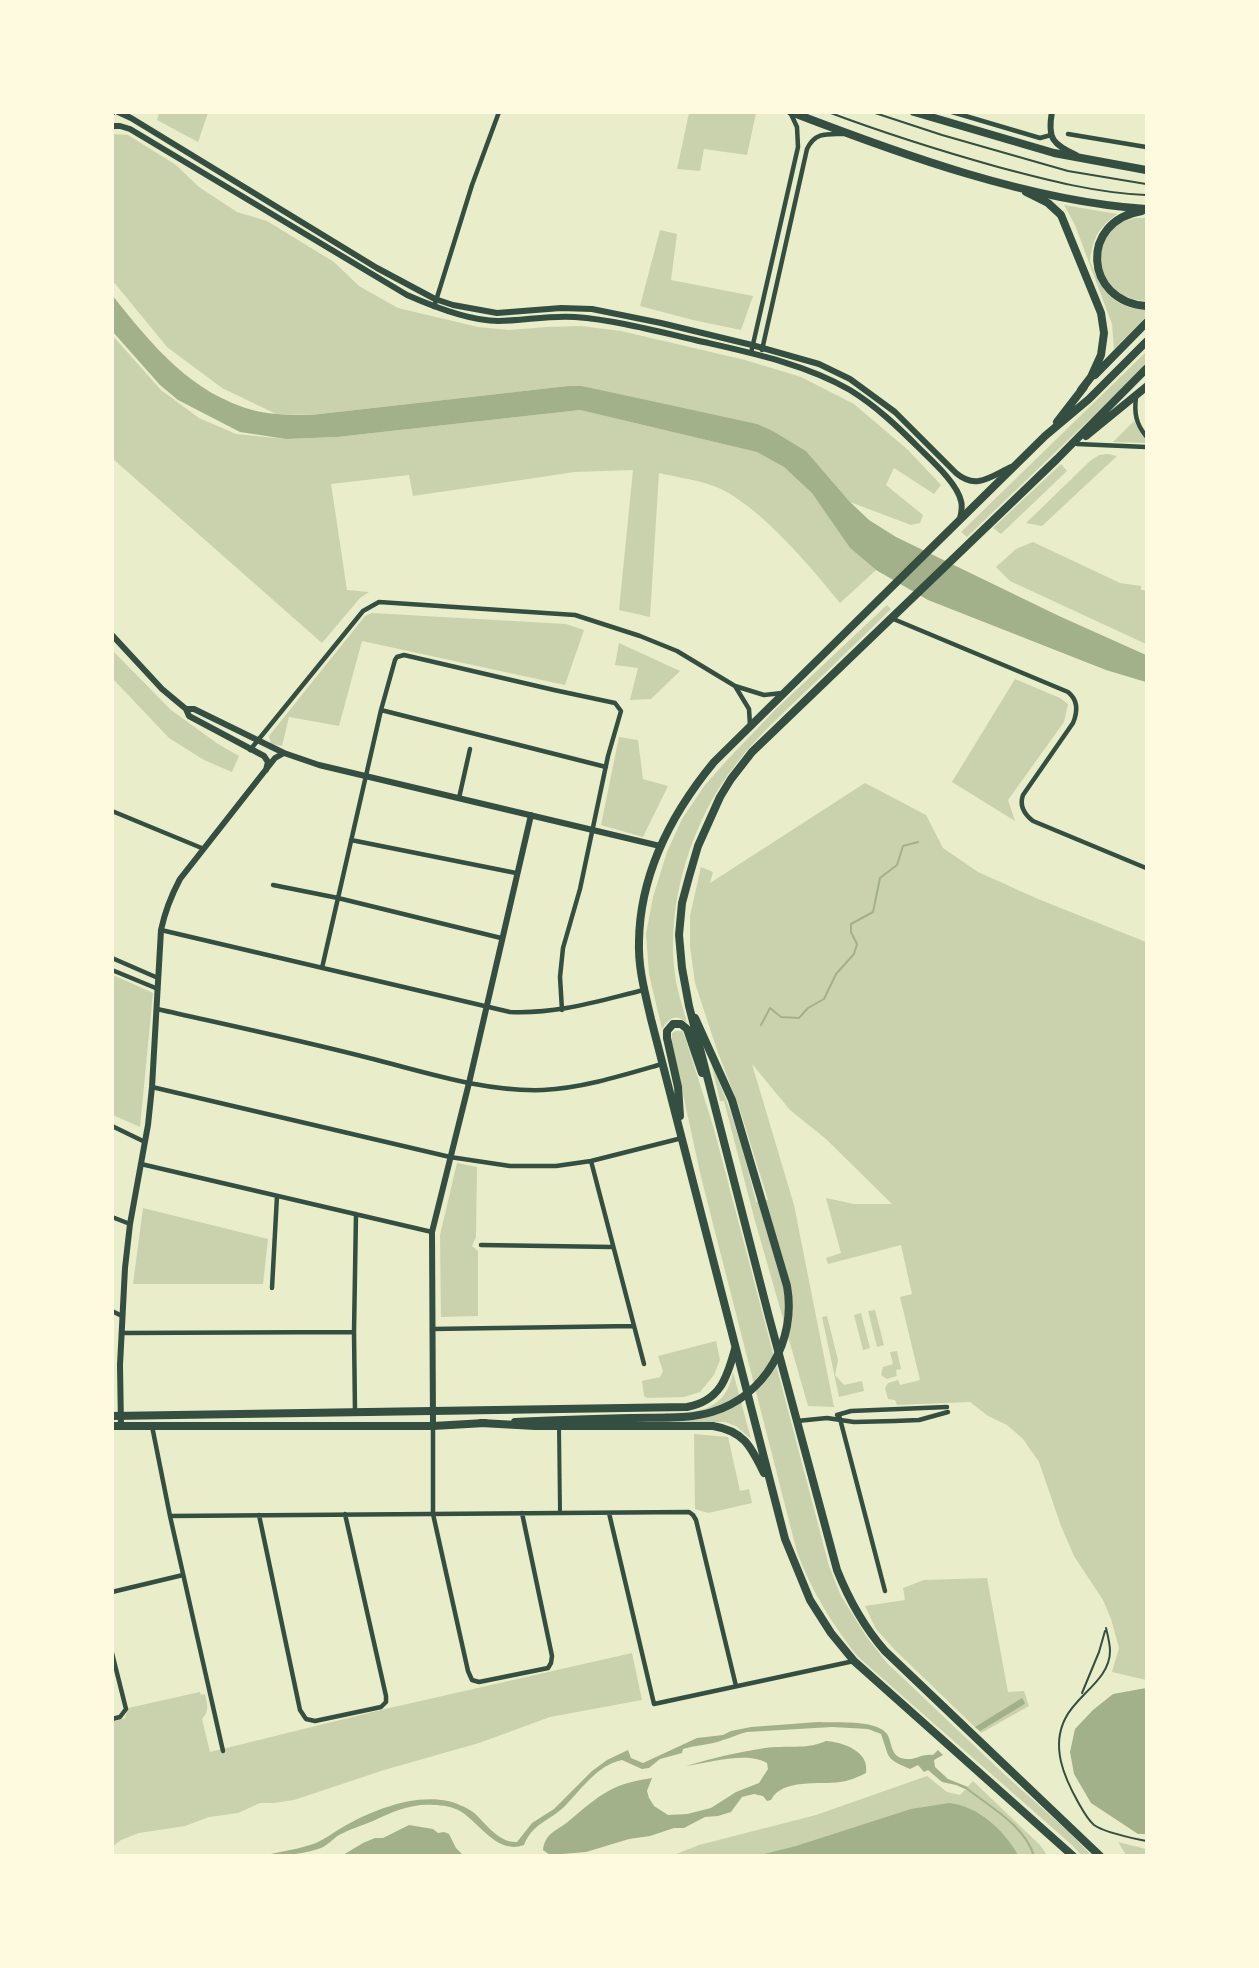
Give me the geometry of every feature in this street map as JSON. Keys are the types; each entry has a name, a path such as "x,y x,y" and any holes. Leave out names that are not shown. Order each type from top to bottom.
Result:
{"highway":[{"path":"790,112 846,134 954,169 1094,203 1146,210"},
{"path":"914,112 981,133 1088,160 1146,170"},
{"path":"1010,184 1048,202 1061,215 1101,313 1104,333 1101,355 1090,377 1045,436"},
{"path":"1146,210 1124,215 1114,222 1103,234 1096,262 1099,275 1114,294 1128,303 1146,306"},
{"path":"1081,390 1146,323"},
{"path":"1072,1856 854,1661 820,1617 801,1582 785,1539 644,990 639,958 640,927 646,889 660,846 681,805 714,762 1045,436 1089,399 1146,342"},
{"path":"1100,1856 885,1652 848,1597 837,1570 711,1094 689,1006 680,951 682,903 698,846 720,797 731,779 753,752 1057,459 1146,369"},
{"path":"1057,459 1137,397 1146,387"},
{"path":"682,1138 678,1087 667,1038 667,1031 673,1024 681,1024 687,1029 711,1094"},
{"path":"481,1423 559,1426 713,1426 727,1429 740,1435 747,1442 773,1492"}],"main road":[{"path":"117,1426 433,1426 572,1419 681,1417 701,1415 724,1407 752,1389 767,1374 780,1352 787,1330 789,1297 732,1100 689,1006"},
{"path":"117,1415 433,1412 693,1406 710,1399 718,1390 729,1369 735,1349"}],"street":[{"path":"118,112 377,268 435,299 497,314 561,308 592,309 763,347 819,364 850,379 895,412 956,473 967,481 978,482 1017,464"},
{"path":"434,307 472,185 499,112"},
{"path":"751,353 798,147 797,128 790,112"},
{"path":"952,112 1040,138 1051,135"},
{"path":"1052,112 1051,135 1056,144 1088,160"},
{"path":"116,126 140,135 406,295 434,307 496,321 561,316 667,333 751,353 804,369 836,383 865,400 892,421 935,464 955,488 961,501 960,519"},
{"path":"761,356 807,149 816,137 846,134"},
{"path":"1068,134 1146,147"},
{"path":"1137,397 1134,414 1146,436"},
{"path":"1077,444 1146,447"},
{"path":"250,750 363,611 378,602 575,615 640,636 676,651 735,686 764,695 783,693"},
{"path":"891,618 1068,692 1076,704 1076,716 1023,795 1022,805 1027,816 1034,821 1146,868"},
{"path":"112,635 162,689 186,709 189,716 267,758 266,771"},
{"path":"322,968 381,710 395,660 401,655 615,703 619,707 621,713 606,767 580,889 563,948 560,977 562,1010"},
{"path":"735,686 749,709 750,725"},
{"path":"186,709 194,709 257,741 319,765 660,846"},
{"path":"381,710 606,767"},
{"path":"459,798 470,749"},
{"path":"117,1426 125,1268 152,1087 161,930 171,895 180,879 275,758 284,753"},
{"path":"112,811 204,849"},
{"path":"522,1513 552,1664 548,1668 479,1682 472,1680 468,1671 433,1514 432,1232 531,815"},
{"path":"351,840 516,873"},
{"path":"273,885 338,898 501,938"},
{"path":"161,930 510,1012 536,1013 562,1010 644,990"},
{"path":"112,958 158,978"},
{"path":"112,970 158,989"},
{"path":"157,1009 469,1083 516,1090 573,1087 663,1064"},
{"path":"152,1087 477,1162 533,1167 591,1161 682,1138"},
{"path":"112,1126 145,1142"},
{"path":"591,1161 644,1364"},
{"path":"141,1164 432,1232"},
{"path":"272,1288 277,1196"},
{"path":"355,1413 356,1214"},
{"path":"112,1216 130,1224"},
{"path":"480,1245 612,1247"},
{"path":"112,1311 123,1316"},
{"path":"432,1329 634,1326"},
{"path":"122,1333 354,1332"},
{"path":"112,1362 120,1365"},
{"path":"797,1421 840,1417 854,1422 919,1420 948,1409 851,1410 840,1417"},
{"path":"840,1417 885,1591"},
{"path":"152,1426 223,1751"},
{"path":"559,1426 560,1512"},
{"path":"170,1516 684,1511 693,1515 696,1520 736,1686"},
{"path":"609,1513 654,1704 854,1661"},
{"path":"259,1515 300,1710 306,1719 315,1721 381,1707 386,1702 345,1514"},
{"path":"112,1592 183,1575"},
{"path":"838,1663 843,1648"},
{"path":"112,1653 126,1709 120,1718 112,1719"}],"lane":[{"path":"828,112 937,150 1034,177 1094,191 1146,195"},
{"path":"872,112 942,135 1068,171 1146,184"},
{"path":"1082,1695 1106,1628 1110,1652 1108,1664 1065,1719 1059,1734 1059,1752 1066,1782 1095,1826 1146,1841"}],"shaded area":[{"path":"159,112 208,113 198,142 157,120"},
{"path":"689,113 756,113 747,155 704,149 700,171 677,169"},
{"path":"112,134 128,135 176,165 199,187 237,212 267,221 334,262 359,286 398,308 478,327 509,330 581,326 621,331 745,360 801,377 854,404 908,450 941,485 934,494 894,468 886,485 923,515 920,523 911,525 850,502 806,451 773,431 582,386 311,415 276,414 222,388 167,347 113,281"},
{"path":"1064,205 1117,214 1105,224 1098,234 1090,261 1099,281 1110,296 1125,306 1146,310 1146,317 1114,349 1112,324 1075,225"},
{"path":"1135,218 1146,218 1146,301 1134,299 1113,288 1101,269 1102,246 1108,235 1119,223"},
{"path":"660,230 677,234 671,280 753,296 741,330 640,306"},
{"path":"112,295 158,350 175,366 212,393 256,411 311,415 582,386 757,424 806,451 850,502 869,520 896,537 1059,616 1146,655 1146,682 1106,670 928,600 876,570 850,548 812,493 784,467 757,452 580,410 337,437 286,439 240,432 178,400 160,385 113,332"},
{"path":"112,335 161,390 199,418 236,434 286,439 337,437 580,410 758,452 784,467 813,493 850,548 876,570 840,603 785,540 737,498 706,483 659,473 650,617 619,610 633,470 575,472 413,496 409,475 331,484 347,590 369,592 360,598 322,643 113,459"},
{"path":"1146,352 1146,364 1139,372 967,537 961,532"},
{"path":"1134,421 1146,439 1146,443 1113,442"},
{"path":"1099,455 1117,456 1042,526 1026,523 1090,461"},
{"path":"1061,464 1067,471 1001,534 993,528"},
{"path":"1033,542 1120,583 1141,586 1141,590 1146,590 1146,644 1010,581 996,567 1016,549"},
{"path":"887,605 891,609 751,746 720,786 706,810 685,864 674,920 675,975 687,1023 679,1018 673,1018 662,1029 649,974 646,934 653,897 667,852 682,819 705,785 729,758 775,710"},
{"path":"372,613 566,624 584,630 565,685 362,641 339,726 289,717 282,746 271,744 269,736 365,616"},
{"path":"619,643 680,671 651,699 630,700 638,668 615,665"},
{"path":"112,650 171,710 218,744 239,756 232,772 204,760 169,738 113,679"},
{"path":"1015,679 1060,698 1068,704 1064,722 1008,800 1015,821 952,782"},
{"path":"619,737 638,740 643,779 668,786 643,837 601,825"},
{"path":"865,783 926,815 943,848 978,872 1038,899 1146,942 1146,1680 1112,1672 1119,1648 1111,1619 1103,1600 1074,1556 1039,1462 1023,1439 1007,1425 988,1416 970,1402 897,1405 895,1400 888,1399 885,1388 888,1383 898,1380 900,1385 920,1380 900,1297 912,1294 901,1245 828,1264 826,1258 841,1253 826,1198 854,1204 892,1204 826,1139 790,1110 752,1064 794,1205 834,1407 808,1406 755,1221 724,1101 720,1101 711,1063 737,1131 756,1202 768,1200 739,1107 695,983 690,947 690,916 701,867 713,872 710,883"},
{"path":"113,975 153,993 140,1127 113,1115"},
{"path":"682,1031 685,1037 714,1129 829,1566 841,1596 866,1636 887,1663 1091,1855 1081,1855 857,1656 816,1594 797,1552 701,1177 672,1044 672,1033"},
{"path":"457,1163 477,1167 476,1237 472,1246 478,1251 478,1316 441,1317 440,1235"},
{"path":"143,1208 268,1239 263,1284 133,1284"},
{"path":"875,1310 884,1345 877,1347 868,1311"},
{"path":"861,1313 870,1348 863,1350 854,1315"},
{"path":"827,1316 838,1360 835,1375 844,1385 862,1381 864,1391 839,1397 822,1317"},
{"path":"716,1341 720,1360 714,1375 700,1392 684,1397 647,1398 644,1396 642,1381 660,1377 663,1371 658,1356"},
{"path":"897,1351 901,1369 896,1370 897,1376 887,1379 881,1375 883,1367 893,1364 890,1352"},
{"path":"733,1372 751,1439 736,1426 725,1422 666,1422 665,1413 699,1410 717,1402 724,1395"},
{"path":"694,1434 728,1437 740,1491 749,1489 752,1503 708,1513 695,1509"},
{"path":"987,1578 1008,1692 1024,1691 1029,1706 981,1733 895,1650 876,1629 865,1606 905,1600 903,1588 924,1580"},
{"path":"632,1653 642,1700 550,1717 479,1743 384,1770 294,1800 260,1803 238,1813 209,1817 185,1826 139,1833 113,1846 113,1722 125,1718 128,1708 200,1692 201,1695 205,1694 207,1710 202,1719 210,1752 385,1709"},
{"path":"1146,1688 1146,1834 1138,1834 1091,1803 1074,1774 1070,1752 1075,1729 1093,1710 1113,1694"},
{"path":"1022,1698 1025,1703 1023,1705 980,1731 975,1727"},
{"path":"818,1722 865,1724 882,1729 889,1737 893,1750 901,1758 910,1759 933,1755 938,1750 943,1755 934,1760 935,1767 948,1779 968,1787 965,1789 942,1782 928,1770 924,1772 918,1765 910,1769 896,1762 887,1753 881,1734 868,1729 832,1727 747,1732 718,1742 683,1749 682,1753 660,1759 649,1768 642,1769 622,1760 605,1767 564,1807 536,1827 524,1845 505,1846 489,1836 460,1811 444,1806 426,1805 387,1814 339,1835 324,1847 294,1854 267,1855 316,1843 380,1809 407,1802 435,1799 461,1805 473,1812 498,1836 517,1842 532,1823 554,1809 592,1771 607,1760 628,1750 631,1758 643,1763 697,1738 723,1735 751,1727"},
{"path":"826,1741 840,1743 859,1753 864,1759 866,1773 853,1779 832,1783 792,1785 776,1793 771,1800 767,1801 763,1796 754,1794 742,1797 731,1812 705,1817 684,1828 674,1828 650,1836 629,1839 586,1852 550,1855 543,1850 544,1844 553,1832 598,1797 616,1787 652,1778 647,1791 654,1806 668,1815 687,1814 711,1808 736,1792 759,1783 768,1769 767,1763 749,1758 686,1766 745,1751 796,1747"},
{"path":"927,1776 947,1792 960,1795 973,1781 1040,1845 1047,1855 671,1856 699,1845 816,1815"},
{"path":"949,1803 980,1814 998,1828 1018,1855 760,1855 796,1846 911,1809"},
{"path":"409,1825 449,1834 456,1848 463,1855 343,1855 363,1843 375,1838 383,1838"},
{"path":"1118,1842 1146,1849 1146,1855 1126,1855"}],"waterway":[{"path":"761,1025 770,1008 781,1017 799,1018 808,1008 824,999 836,974 854,954 857,944 851,932 851,924 873,912 880,878 897,865 903,846 918,842"},
{"path":"965,1787 1014,1825 1022,1834 1034,1856"}]}
